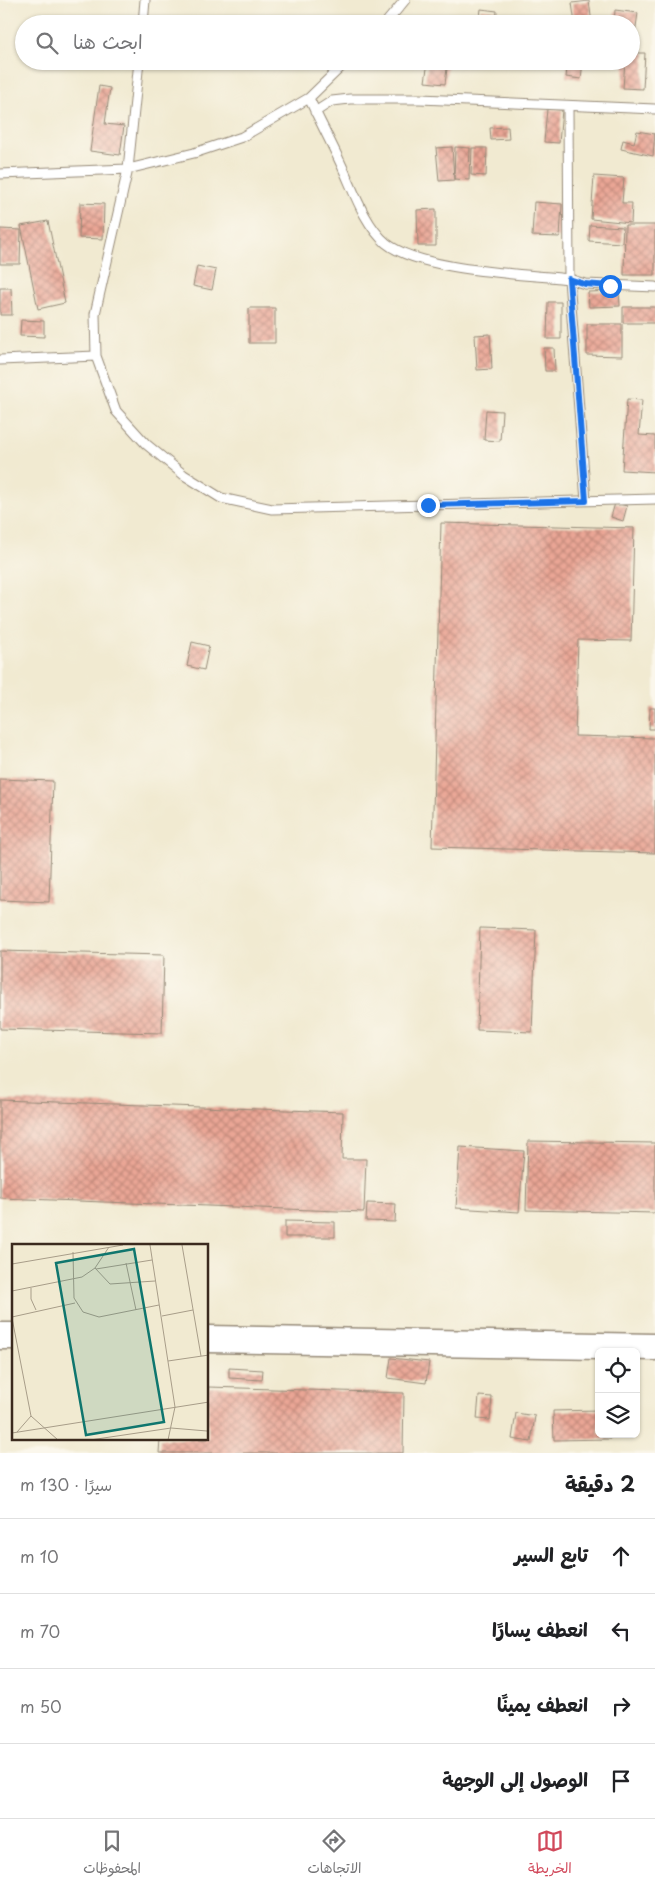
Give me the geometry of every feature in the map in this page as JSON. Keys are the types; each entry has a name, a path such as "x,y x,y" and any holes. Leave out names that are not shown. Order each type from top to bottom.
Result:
{"street":[{"path":"209,1339 655,1347"}],"lane":[{"path":"144,15 145,0"},
{"path":"392,15 405,0"},
{"path":"138,70 128,169 96,314 96,356 116,411 146,444 184,475 221,498 272,508 655,499"},
{"path":"0,174 128,169 194,153 242,137 309,98 338,70"},
{"path":"309,98 376,233 388,244 411,255 450,266 569,279 585,284 655,287"},
{"path":"315,112 332,101 350,99 420,99 568,107 655,109"},
{"path":"568,107 569,279 586,501"},
{"path":"0,360 96,356"}],"building":[{"path":"589,1 591,15 574,15 572,3"},
{"path":"481,9 497,11 497,15 480,15"},
{"path":"615,10 638,13 638,15 615,15"},
{"path":"640,53 645,53 643,89 623,88 624,70 640,70"},
{"path":"427,70 447,70 445,84 425,82"},
{"path":"567,70 582,70 581,79 566,77"},
{"path":"99,86 110,88 105,124 124,126 120,155 90,151"},
{"path":"547,109 562,110 559,143 544,142"},
{"path":"508,127 509,139 491,140 490,128"},
{"path":"637,131 655,134 653,156 621,149 623,140 634,143"},
{"path":"452,147 454,180 439,181 436,148"},
{"path":"455,147 470,148 469,180 454,179"},
{"path":"472,148 487,148 486,176 471,175"},
{"path":"594,176 624,178 622,203 632,203 631,223 591,219"},
{"path":"534,202 562,204 560,237 532,236"},
{"path":"80,203 104,204 103,239 79,238"},
{"path":"436,209 436,246 418,246 417,210"},
{"path":"48,221 65,303 38,309 21,226"},
{"path":"590,225 623,227 622,243 589,241"},
{"path":"625,225 655,225 655,275 624,275"},
{"path":"0,229 21,230 20,264 0,264"},
{"path":"197,266 216,270 212,290 193,286"},
{"path":"0,288 11,288 12,315 0,315"},
{"path":"619,291 620,306 589,307 588,292"},
{"path":"548,302 561,302 561,339 547,339"},
{"path":"623,307 655,307 655,323 623,323"},
{"path":"249,308 275,308 275,343 249,343"},
{"path":"21,320 44,321 44,337 20,336"},
{"path":"587,324 622,324 622,356 587,355"},
{"path":"490,334 492,369 477,370 475,335"},
{"path":"544,348 554,348 555,371 545,371"},
{"path":"627,399 642,400 639,435 655,436 655,472 622,470"},
{"path":"486,410 502,411 500,441 484,440"},
{"path":"615,503 627,506 623,521 611,517"},
{"path":"441,523 634,528 631,641 578,640 575,736 655,738 655,853 432,847"},
{"path":"192,642 209,646 204,670 187,666"},
{"path":"650,708 655,708 655,729 649,729"},
{"path":"0,779 53,781 49,902 0,900"},
{"path":"480,928 536,930 532,1032 477,1030"},
{"path":"0,951 164,955 162,1033 0,1029"},
{"path":"0,1100 343,1112 342,1159 366,1159 364,1212 0,1198"},
{"path":"528,1141 655,1143 655,1213 526,1210"},
{"path":"460,1147 524,1151 519,1212 456,1208"},
{"path":"367,1203 396,1204 395,1222 366,1221"},
{"path":"285,1221 335,1222 335,1237 285,1237"},
{"path":"391,1358 429,1362 426,1383 388,1378"},
{"path":"229,1368 263,1370 262,1380 229,1378"},
{"path":"209,1387 404,1393 403,1453 159,1453 160,1440 209,1440"},
{"path":"479,1396 492,1397 490,1420 477,1419"},
{"path":"595,1410 595,1438 610,1439 554,1440 553,1411"},
{"path":"516,1413 535,1416 531,1442 512,1439"}],"route":[{"path":"428,505 586,501 569,279 585,284 610,286"}]}
